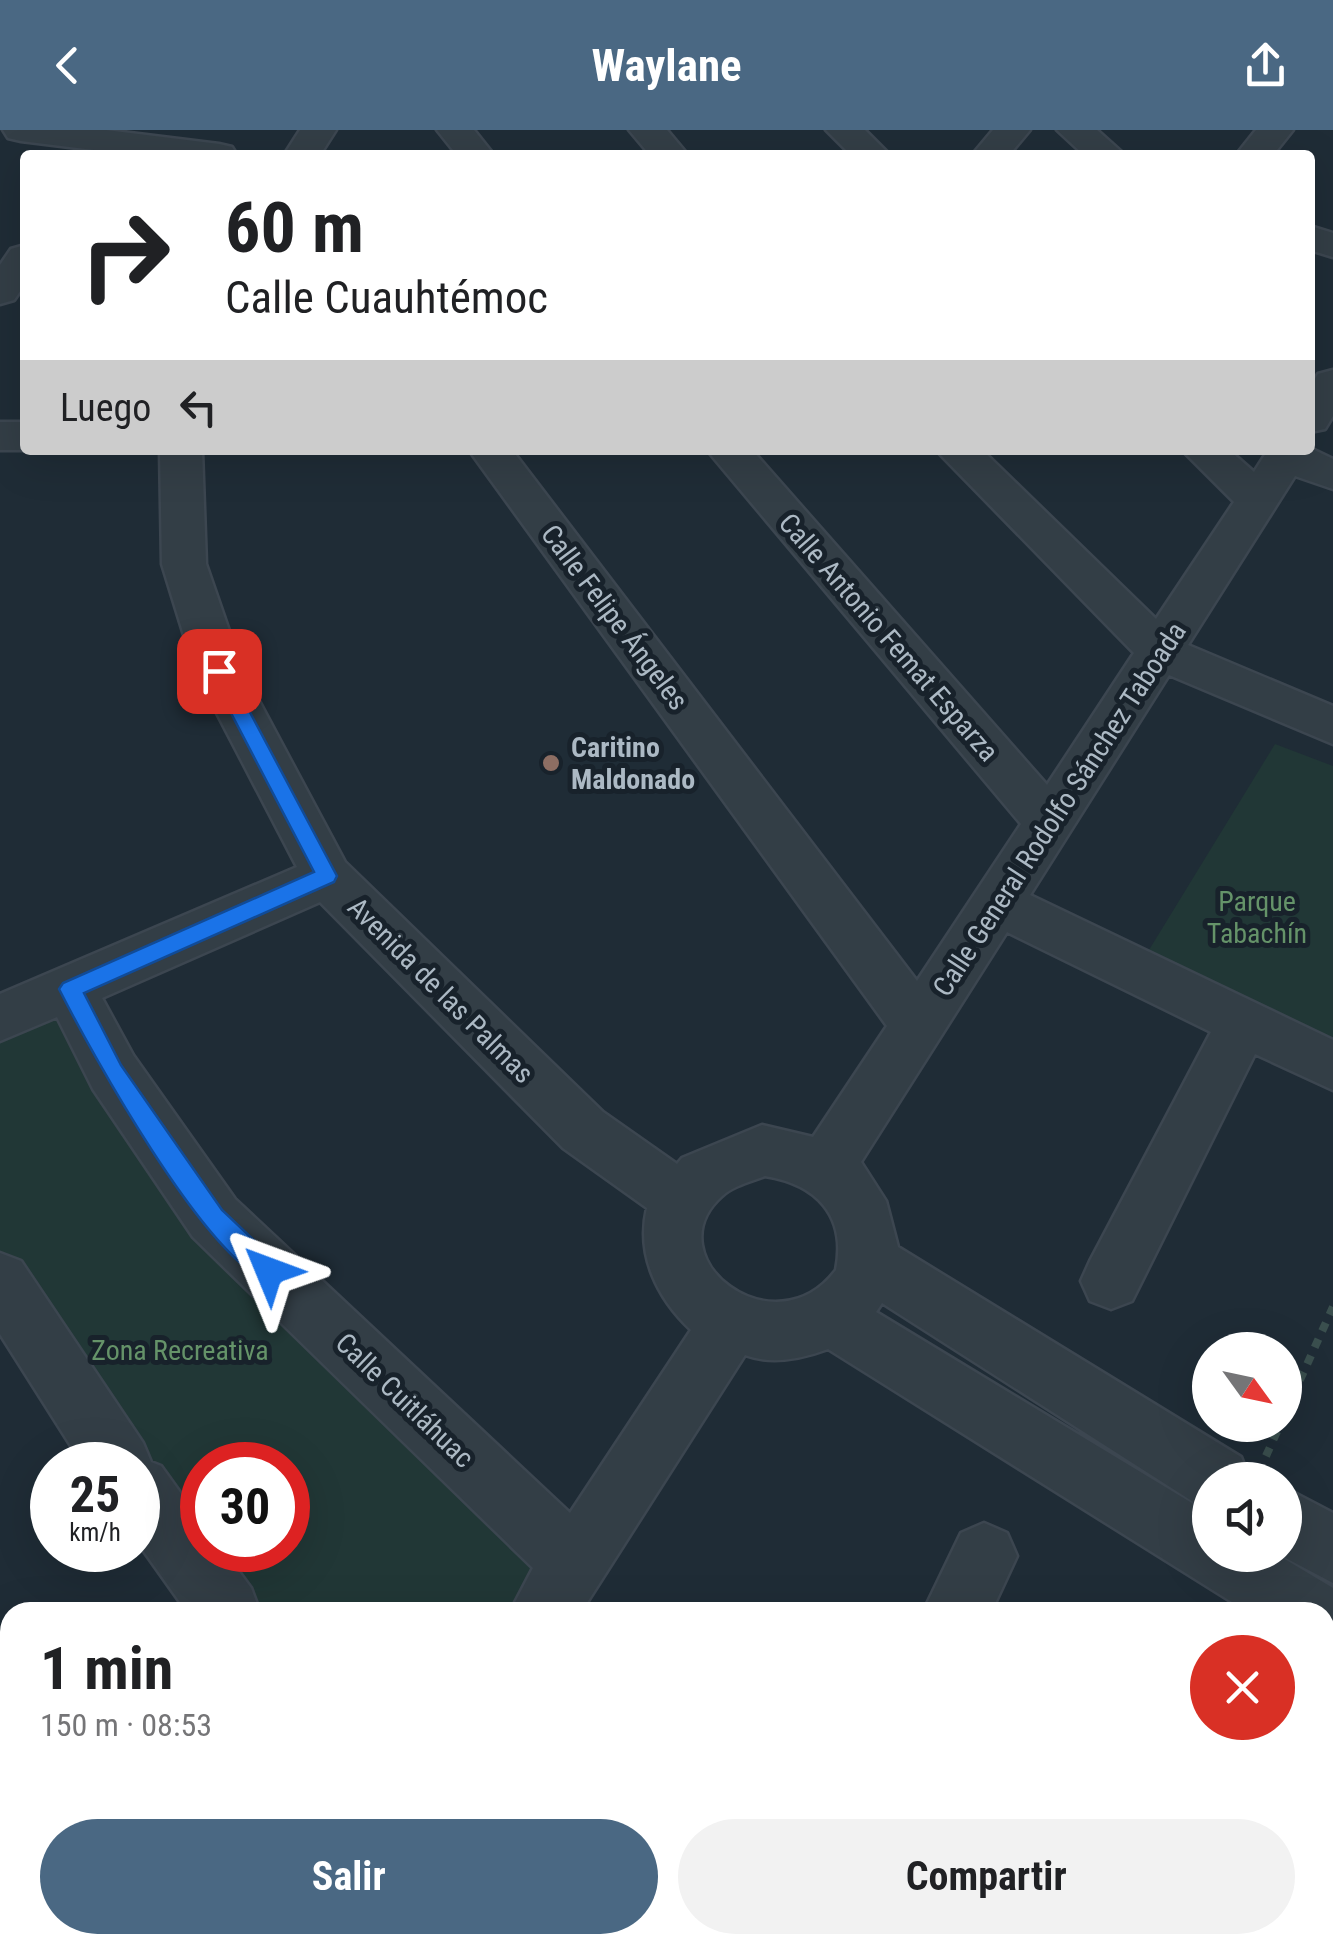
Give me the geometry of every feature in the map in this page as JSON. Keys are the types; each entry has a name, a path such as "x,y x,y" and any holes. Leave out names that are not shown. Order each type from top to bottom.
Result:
{"street":[{"path":"21,130 175,150"},
{"path":"455,130 472,150"},
{"path":"646,130 665,150"},
{"path":"844,130 866,150"},
{"path":"994,150 1012,130"},
{"path":"1075,130 1101,150"},
{"path":"1258,150 1275,130"},
{"path":"0,292 20,265"},
{"name":"Calle General Rodolfo Sánchez Taboada","path":"1315,411 1333,383"},
{"name":"Avenida de las Palmas","path":"181,455 184,564 219,671 327,876 583,1130 680,1200"},
{"name":"Calle Felipe Ángeles","path":"494,455 918,1026"},
{"name":"Calle Antonio Femat Esparza","path":"732,455 1051,824"},
{"path":"962,455 1162,653 1333,726"},
{"path":"1209,455 1260,500"},
{"name":"Calle General Rodolfo Sánchez Taboada","path":"826,1167 1000,904 1287,455"},
{"path":"1310,455 1333,475"},
{"path":"0,1018 327,876"},
{"path":"1000,904 1333,1066"},
{"name":"Calle Cuitláhuac","path":"70,989 113,1072 214,1218 559,1588"},
{"path":"1112,1281 1243,1024"},
{"path":"762,1150 796,1154 826,1167 851,1190 866,1219 869,1262 854,1294 829,1316 796,1330 760,1332 730,1324 697,1302 681,1281 671,1250 673,1219 680,1200 697,1178 724,1159 762,1150"},
{"path":"869,1262 1192,1464"},
{"path":"0,1281 105,1442"},
{"path":"829,1316 1192,1540"},
{"path":"559,1588 730,1324"},
{"path":"160,1520 220,1602"},
{"path":"1302,1531 1333,1550"},
{"path":"1244,1572 1293,1602"}],"path":[{"path":"1302,1376 1333,1308"}],"green space":[{"name":"Parque Tabachín","path":"1275,744 1333,766 1333,1039 1149,950"},
{"name":"Zona Recreativa","path":"70,989 113,1072 575,1563 550,1602 220,1602 198,1572 310,1572 310,1442 180,1442 180,1547 160,1519 160,1442 121,1442 0,1281 0,1018"}],"place":[{"name":"Caritino Maldonado","path":"551,763"}],"route":[{"path":"219,671 327,876 70,989 113,1072 214,1218 269,1271"}]}
